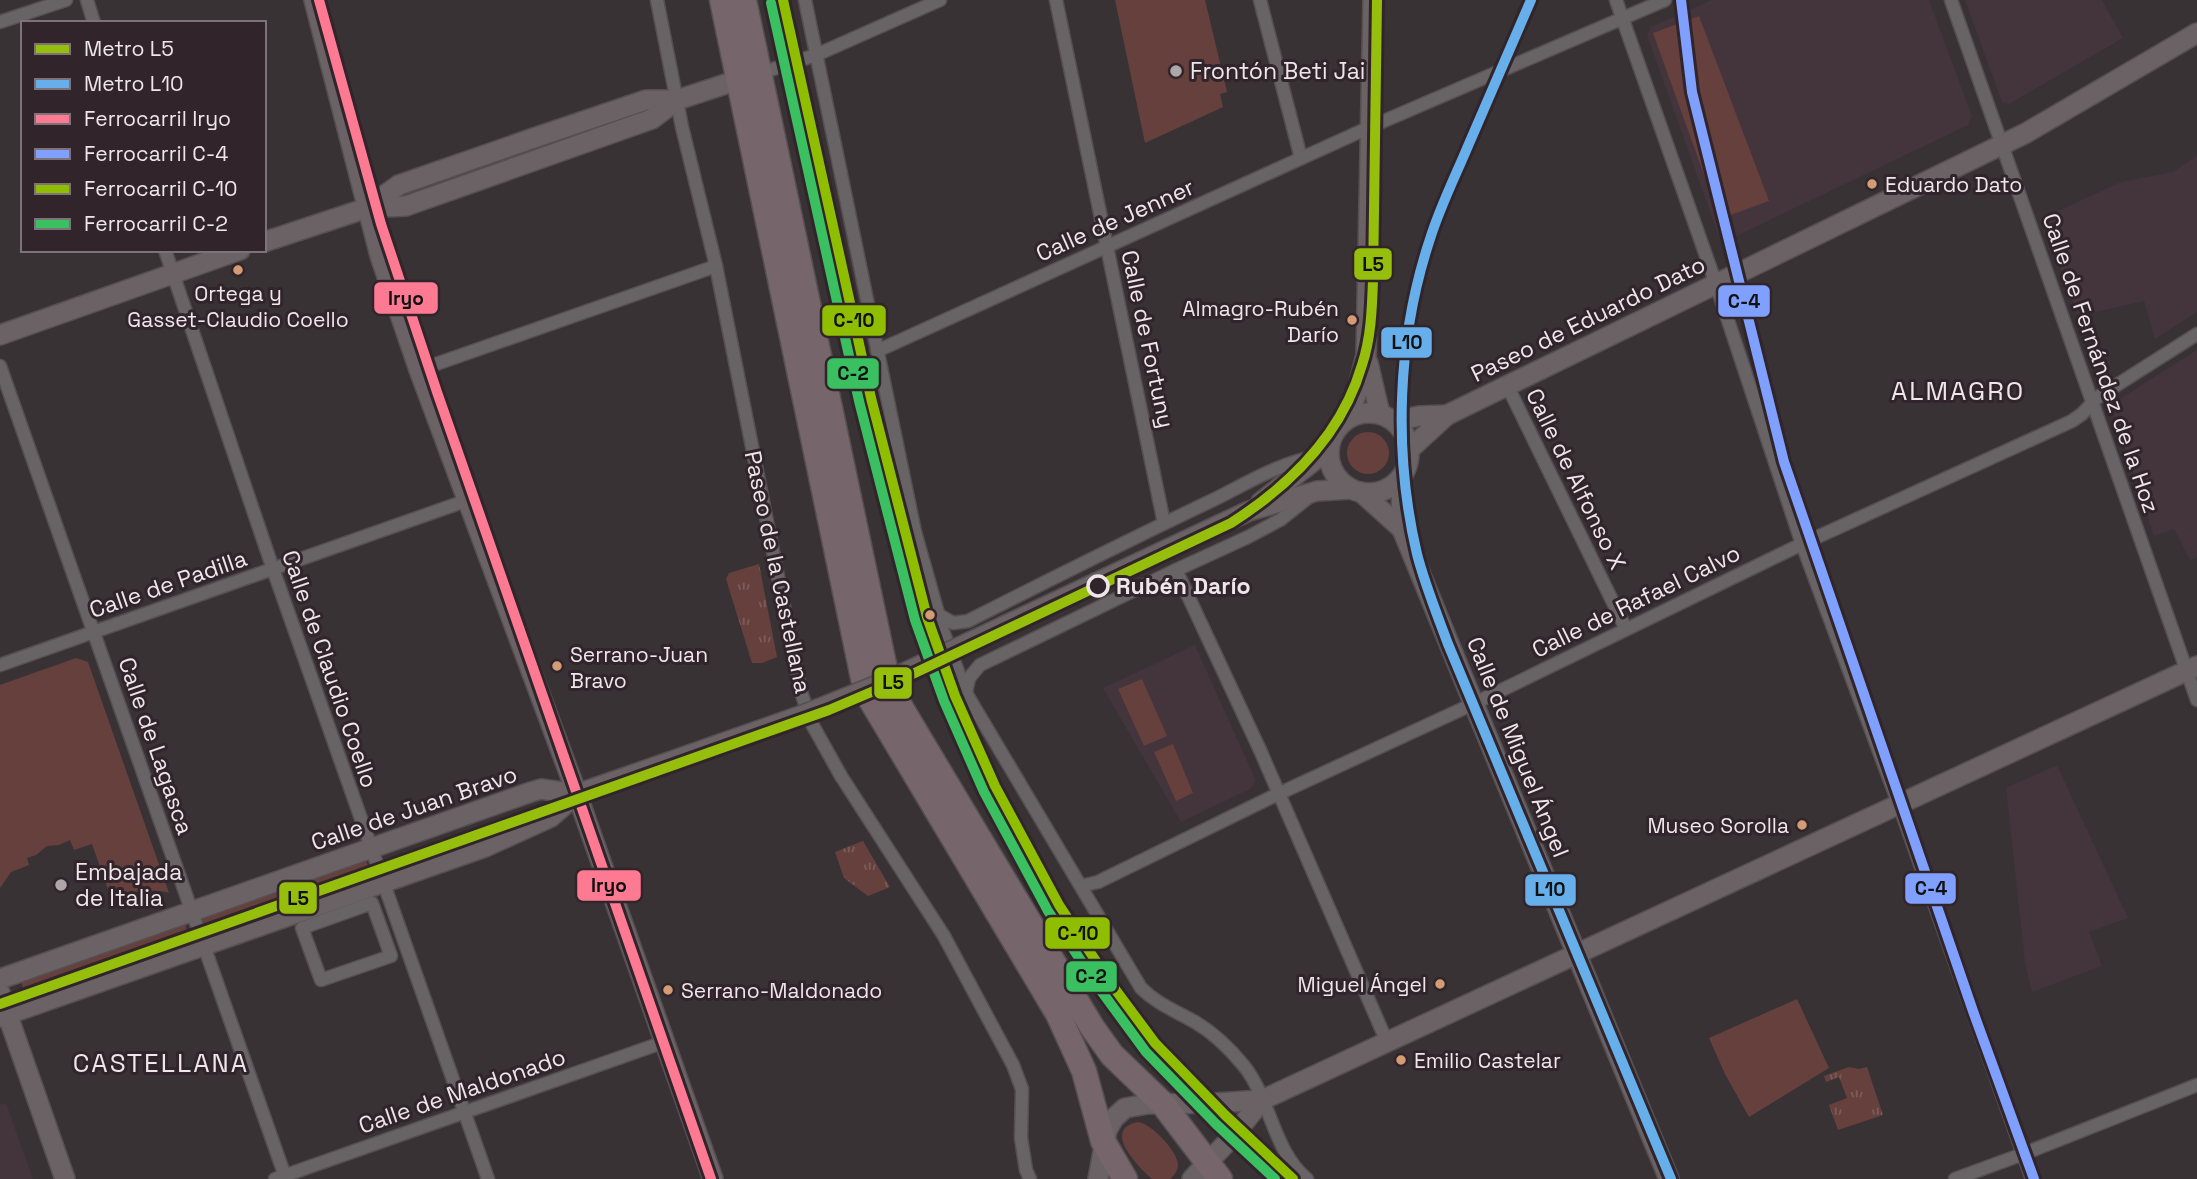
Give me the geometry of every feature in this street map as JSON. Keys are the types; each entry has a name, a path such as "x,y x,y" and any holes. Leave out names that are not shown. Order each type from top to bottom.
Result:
{"highway":[{"path":"722,0 748,77 891,691 1092,1027 1112,1055 1163,1104 1207,1174"},
{"path":"744,0 748,77 863,678 871,700 1058,1014 1084,1071 1103,1141 1125,1179"}],"main road":[{"path":"314,0 380,256 419,370 577,794 713,1179"},
{"path":"1346,420 1356,395 1366,355 1373,0"},
{"name":"Paseo de Eduardo Dato","path":"1410,449 1447,415 2026,134 2197,33"},
{"path":"266,241 367,208 406,206 652,119 677,100 748,77"},
{"path":"0,335 234,252"},
{"path":"4,1015 496,842 551,817 577,794 803,715 885,682 1249,511 1317,491 1374,493 1387,489 1401,478 1408,465 1410,449 1405,434 1387,417 1366,355"},
{"path":"1249,511 1325,452 1334,432 1346,420 1363,413 1387,417"},
{"name":"Paseo de Eduardo Dato","path":"1387,417 1447,415"},
{"path":"1325,452 1340,481 1356,491"},
{"name":"Calle de Miguel Ángel","path":"1401,478 1402,529 1669,1179"},
{"name":"Calle de Miguel Ángel","path":"1356,491 1402,529"},
{"path":"1098,1179 1103,1141 1110,1123 1119,1112 1142,1104 1262,1100 2192,668"},
{"name":"Calle de Juan Bravo","path":"0,979 541,789 577,794"},
{"path":"0,993 4,1015 65,1179"},
{"path":"1207,1174 1262,1100"}],"street":[{"path":"0,22 66,0"},
{"path":"87,0 93,21"},
{"name":"Paseo de la Castellana","path":"657,0 677,100 716,266 802,692 812,724 841,776 944,936 1013,1065 1022,1089 1021,1138 1030,1179"},
{"path":"805,0 915,532 939,615 966,693 1140,988 1158,1003 1196,1023 1222,1042 1248,1072 1278,1138 1297,1170 1307,1179"},
{"path":"748,77 816,55 940,0"},
{"name":"Calle de Fortuny","path":"1056,0 1164,523"},
{"path":"1260,0 1301,158"},
{"path":"1616,0 1716,284 1802,544 1899,805 2032,1179"},
{"name":"Calle de Jenner","path":"877,351 1370,127 1665,0"},
{"name":"Calle de Fernández de la Hoz","path":"1951,0 2093,402 2192,668 2197,700"},
{"name":"Calle de Claudio Coello","path":"166,252 272,569 488,1179"},
{"path":"419,370 716,266"},
{"name":"Calle de Rafael Calvo","path":"1081,886 1098,881 1474,704 1802,544 2072,421 2093,402 2197,334"},
{"name":"Calle de Lagasca","path":"0,366 204,946 282,1178"},
{"name":"Calle de Alfonso X","path":"1507,385 1626,629"},
{"path":"939,615 953,623 968,621 1164,523 1291,463 1325,452"},
{"path":"966,693 969,678 980,665 1248,537 1269,526 1317,491"},
{"name":"Calle de Padilla","path":"0,665 468,500"},
{"path":"1176,570 1260,750 1387,1042"},
{"path":"372,903 391,956 321,980 302,928 372,903"},
{"name":"Calle de Maldonado","path":"282,1178 664,1042"},
{"path":"1955,1179 2197,1085"}],"shaded area":[{"path":"1712,0 1929,0 1972,116 1968,125 1728,240 1719,237 1647,35 1651,27"},
{"path":"1965,0 2102,0 2123,38 2009,104 2002,102"},
{"path":"2197,156 2197,312 2155,339 2144,301 2078,316 2043,218 2121,182 2173,172"},
{"path":"2197,350 2197,557 2190,560 2174,529 2154,536 2112,410 2115,402"},
{"path":"1195,645 1256,781 1250,789 1181,822 1103,688"},
{"path":"2057,765 2128,918 2089,932 2102,966 2032,992 2025,964 2006,788"},
{"path":"6,1103 33,1179 0,1179 0,1105"}],"green space":[{"name":"Frontón Beti Jai","path":"1115,0 1205,0 1227,92 1220,94 1223,107 1145,143"},
{"path":"1699,16 1769,201 1720,219 1653,33"},
{"path":"1368,432 1383,438 1389,453 1383,468 1368,474 1353,468 1347,453 1353,438"},
{"path":"759,564 777,657 762,663 752,663 726,579 729,573"},
{"path":"76,658 88,662 169,893 147,891 111,898 92,844 74,850 70,840 47,846 27,858 29,865 11,872 0,888 0,685"},
{"path":"1142,679 1167,736 1144,746 1118,689"},
{"path":"1173,744 1193,793 1176,801 1154,752"},
{"path":"863,841 890,887 868,896 844,878 835,852"},
{"path":"366,860 372,878 208,938 202,917"},
{"path":"185,923 190,940 27,1002 21,981"},
{"path":"1797,999 1829,1068 1749,1117 1709,1038"},
{"path":"1849,1067 1867,1067 1883,1115 1838,1130 1829,1105 1847,1098 1839,1077 1826,1082 1824,1076"},
{"path":"1138,1122 1156,1132 1173,1152 1178,1166 1170,1179 1152,1179 1126,1149 1122,1140 1123,1132 1127,1126"}],"metro line":[{"name":"L5","path":"0,1004 829,710 902,679 1231,523 1252,508 1293,475 1327,436 1353,390 1365,355 1373,280 1377,0"},
{"name":"L10","path":"1531,0 1443,204 1419,277 1405,355 1402,395 1404,476 1417,554 1448,644 1671,1179"}],"rail line":[{"name":"Iryo","path":"319,0 381,224 711,1179"},
{"name":"C-10","path":"783,0 871,398 927,617 955,696 995,786 1059,905 1109,981 1155,1043 1225,1115 1293,1179"},
{"name":"C-4","path":"1681,0 1692,92 1784,462 1974,1014 2034,1179"},
{"name":"C-2","path":"771,3 859,401 915,620 944,701 984,792 1048,911 1099,988 1146,1052 1216,1124 1275,1179"}],"place":[{"name":"Frontón Beti Jai","path":"1176,71"},
{"name":"Eduardo Dato","path":"1872,184"},
{"name":"Ortega y Gasset-Claudio Coello","path":"238,270"},
{"name":"Almagro-Rubén Darío","path":"1352,320"},
{"name":"Rubén Darío","path":"1098,586"},
{"name":"Serrano-Juan Bravo","path":"557,666"},
{"name":"Museo Sorolla","path":"1802,825"},
{"name":"Embajada de Italia","path":"61,885"},
{"name":"Miguel Ángel","path":"1440,984"},
{"name":"Serrano-Maldonado","path":"668,990"},
{"name":"Emilio Castelar","path":"1401,1060"}],"district":[{"name":"ALMAGRO","path":"1958,391"},
{"name":"CASTELLANA","path":"161,1063"}]}
